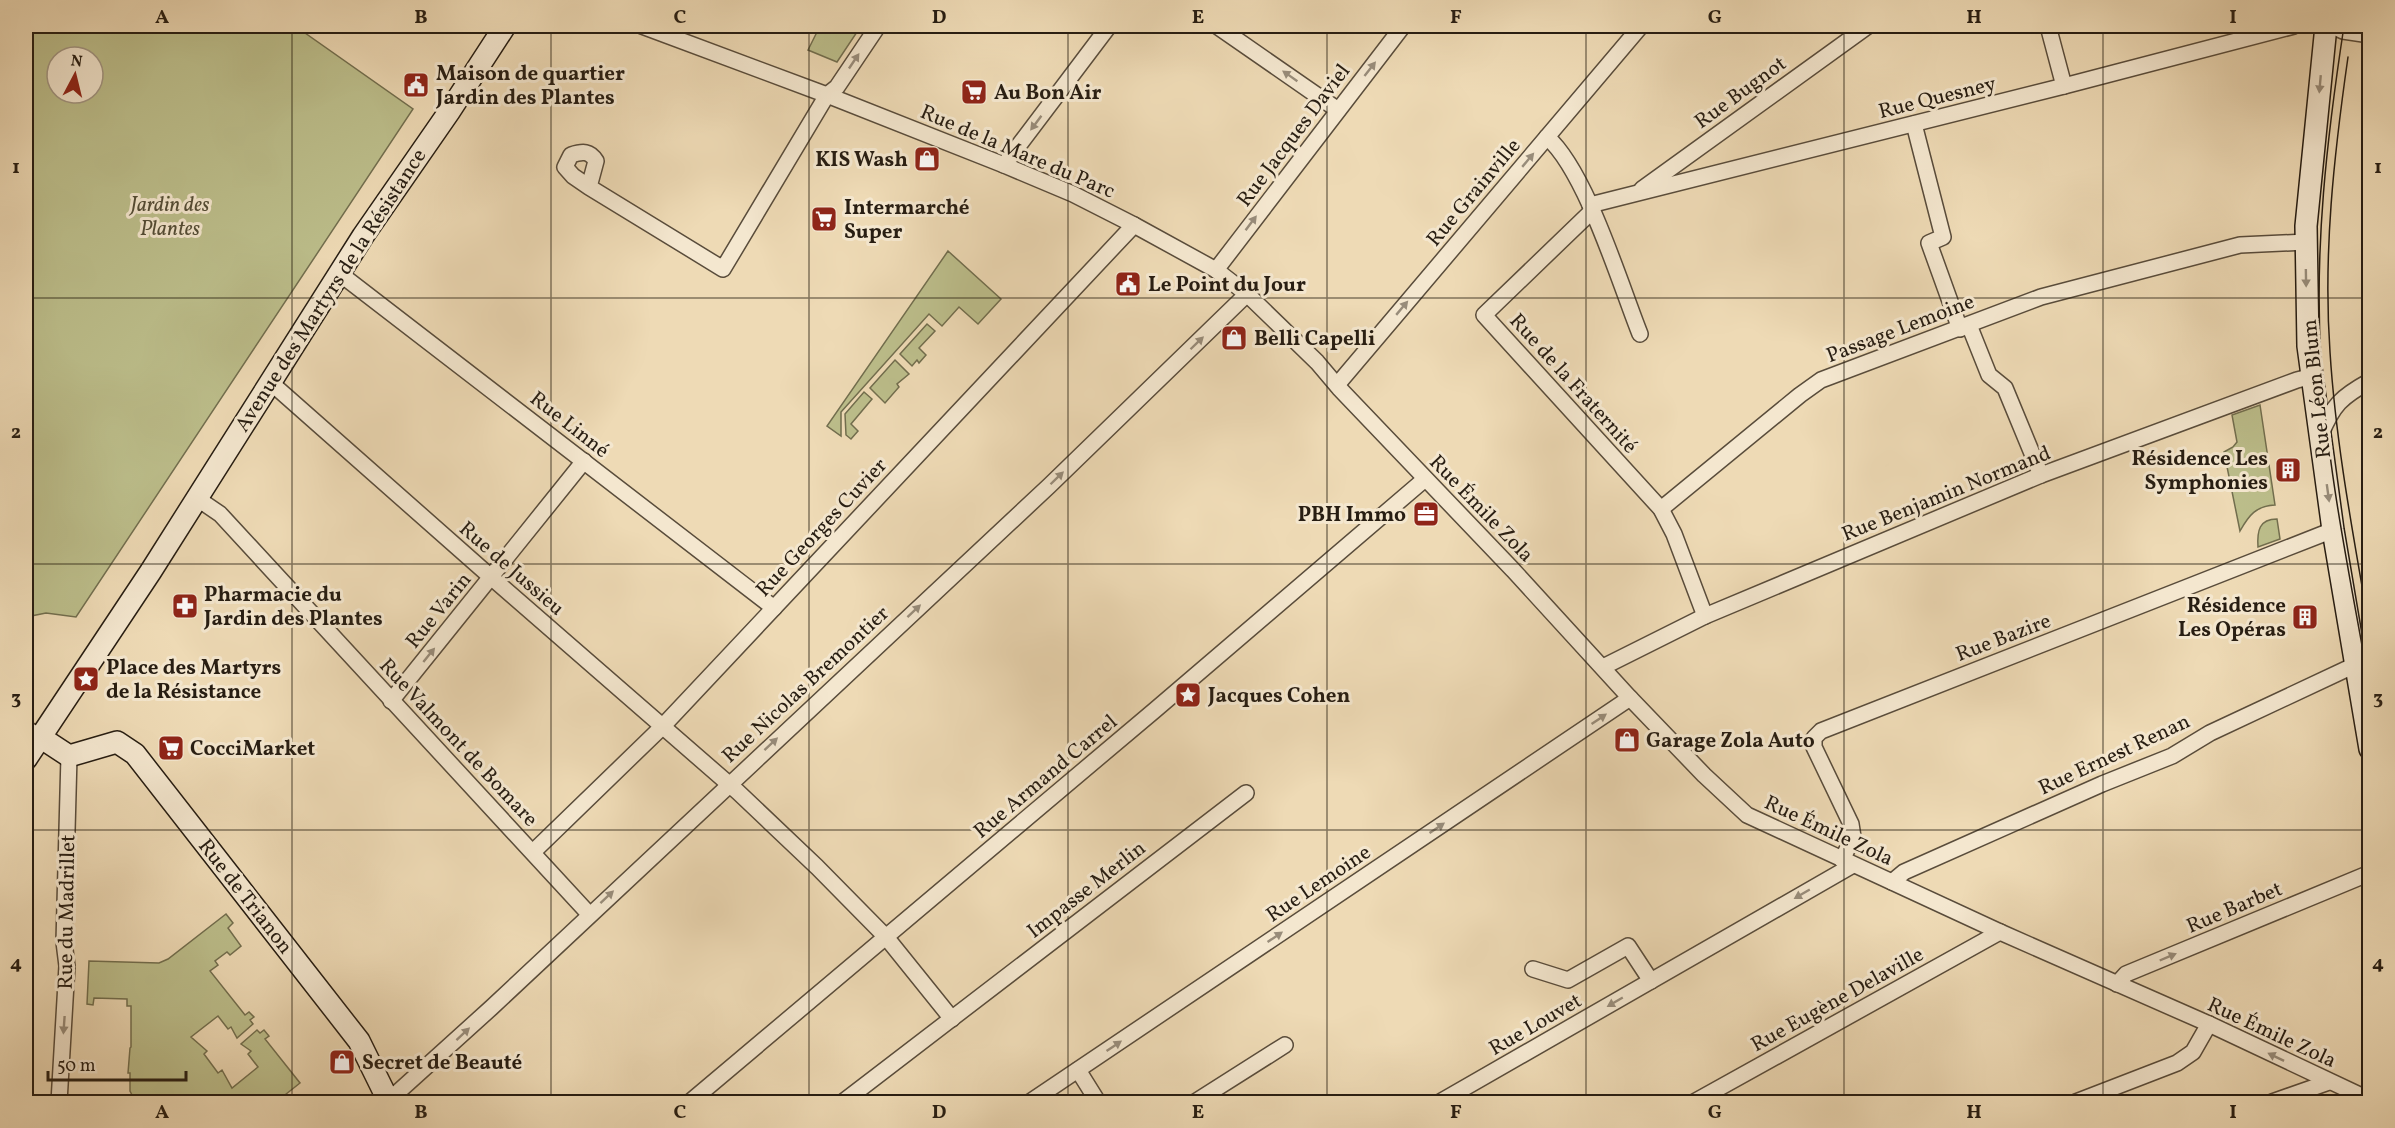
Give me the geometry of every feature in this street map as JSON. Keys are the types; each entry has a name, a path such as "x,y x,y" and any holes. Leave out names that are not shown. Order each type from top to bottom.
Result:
{"street":[{"name":"Avenue des Martyrs de la Résistance","path":"33,733 159,558 195,497 339,273 505,26"},
{"name":"Rue de la Mare du Parc","path":"642,26 827,95 1004,165 1073,194 1134,225 1216,270 1247,294 1336,385"},
{"path":"590,187 723,269 827,95 837,87 878,26"},
{"path":"1004,165 1109,26"},
{"path":"1217,26 1338,110"},
{"name":"Rue Jacques Daviel","path":"1216,270 1403,26"},
{"name":"Rue Grainville","path":"1336,385 1641,26"},
{"name":"Rue Bugnot","path":"1637,193 1868,26"},
{"path":"2048,26 2064,86"},
{"name":"Rue Quesney","path":"1591,208 1637,193 2294,26"},
{"name":"Rue Léon Blum","path":"2326,26 2306,242 2308,335 2333,530 2370,749"},
{"path":"2332,26 2343,31 2370,36"},
{"path":"1914,124 1943,237 1929,243 1964,327 1989,375 2005,388 2041,475"},
{"path":"1547,137 1560,148 1591,208 1640,334"},
{"name":"Rue de la Fraternité","path":"1591,208 1484,315 1661,510"},
{"name":"Rue Georges Cuvier","path":"533,852 662,727 1134,225"},
{"name":"Passage Lemoine","path":"1661,510 1821,380 2041,297 2240,245 2306,242"},
{"name":"Rue Linné","path":"339,273 774,608"},
{"name":"Rue Nicolas Bremontier","path":"388,1102 1049,486 1247,294"},
{"name":"Rue Benjamin Normand","path":"1603,667 1705,616 2041,475 2313,376"},
{"name":"Rue de Jussieu","path":"270,381 492,579 729,784 817,867 886,937"},
{"path":"2320,437 2326,421 2342,398 2370,381"},
{"name":"Rue Émile Zola","path":"1336,385 1630,698 1704,775 1747,815 2001,932 2209,1024 2370,1100"},
{"name":"Rue Varin","path":"391,700 492,579 584,461"},
{"name":"Rue Armand Carrel","path":"690,1102 1425,479"},
{"name":"Rue Valmont de Bomare","path":"195,497 220,514 589,914"},
{"path":"1661,510 1674,534 1705,616"},
{"name":"Rue Bazire","path":"1847,862 1853,837 1851,824 1814,747 1814,738 1821,731 2333,530"},
{"name":"Rue Ernest Renan","path":"1892,882 1904,872 2102,784 2172,756 2210,733 2355,665"},
{"name":"Rue Lemoine","path":"1030,1102 1630,698"},
{"path":"26,759 33,733 69,756"},
{"name":"Rue de Trianon","path":"69,756 117,742 135,754 359,1041 388,1102"},
{"name":"Rue du Madrillet","path":"59,1102 67,966 64,942 69,756"},
{"name":"Impasse Merlin","path":"843,1102 1246,793"},
{"name":"Rue Louvet","path":"1440,1102 1651,981 1847,862"},
{"name":"Rue Barbet","path":"2117,984 2126,974 2370,873"},
{"name":"Rue Eugène Delaville","path":"1694,1102 2001,932"},
{"path":"886,937 952,1019"},
{"name":"Rue Louvet","path":"1533,969 1568,980 1628,946 1651,981"},
{"path":"2076,1102 2177,1064 2193,1052 2209,1024"},
{"path":"1195,1102 1285,1045"},
{"path":"1078,1070 1098,1102"},
{"path":"2272,1102 2329,1082"}],"green space":[{"name":"Jardin des Plantes","path":"26,26 295,26 413,109 76,617 46,613 26,617"},
{"path":"820,26 861,26 837,62 808,50"},
{"path":"948,251 1001,299 978,324 959,307 942,326 929,314 841,412 841,436 827,426"},
{"path":"927,324 935,331 919,348 926,355 919,363 917,360 912,366 900,354"},
{"path":"895,360 909,374 897,384 899,387 885,403 870,388"},
{"path":"864,392 872,399 851,424 858,431 851,439 846,435 845,414"},
{"path":"2260,405 2275,505 2258,509 2240,531 2224,452 2237,442 2232,415"},
{"path":"2277,519 2280,539 2258,547 2260,527 2266,521"},
{"path":"226,914 233,923 228,928 241,946 230,955 227,952 215,961 218,965 210,971 245,1015 249,1012 254,1017 250,1020 253,1024 237,1038 231,1027 228,1029 218,1016 191,1037 207,1051 204,1054 218,1073 222,1070 232,1088 258,1067 248,1054 251,1051 241,1044 257,1030 260,1033 264,1030 269,1036 265,1039 300,1083 276,1102 133,1102 130,1091 130,1073 128,1073 131,1047 131,1006 127,1006 127,999 94,998 93,1005 87,1004 89,961 159,963 168,959"}],"tram line":[{"path":"2344,26 2327,151 2321,235 2319,319 2324,402 2334,485 2370,690"},
{"path":"2348,57 2331,204 2328,315 2341,457 2370,632"}],"place":[{"name":"Maison de quartier Jardin des Plantes","path":"416,85"},
{"name":"Au Bon Air","path":"974,92"},
{"name":"KIS Wash","path":"927,159"},
{"name":"Intermarché Super","path":"824,219"},
{"name":"Le Point du Jour","path":"1128,284"},
{"name":"Belli Capelli","path":"1234,338"},
{"name":"Résidence Les Symphonies","path":"2288,470"},
{"name":"PBH Immo","path":"1426,514"},
{"name":"Pharmacie du Jardin des Plantes","path":"185,606"},
{"name":"Résidence Les Opéras","path":"2305,617"},
{"name":"Place des Martyrs de la Résistance","path":"86,679"},
{"name":"Jacques Cohen","path":"1188,695"},
{"name":"Garage Zola Auto","path":"1627,740"},
{"name":"CocciMarket","path":"171,748"},
{"name":"Secret de Beauté","path":"342,1062"}]}
